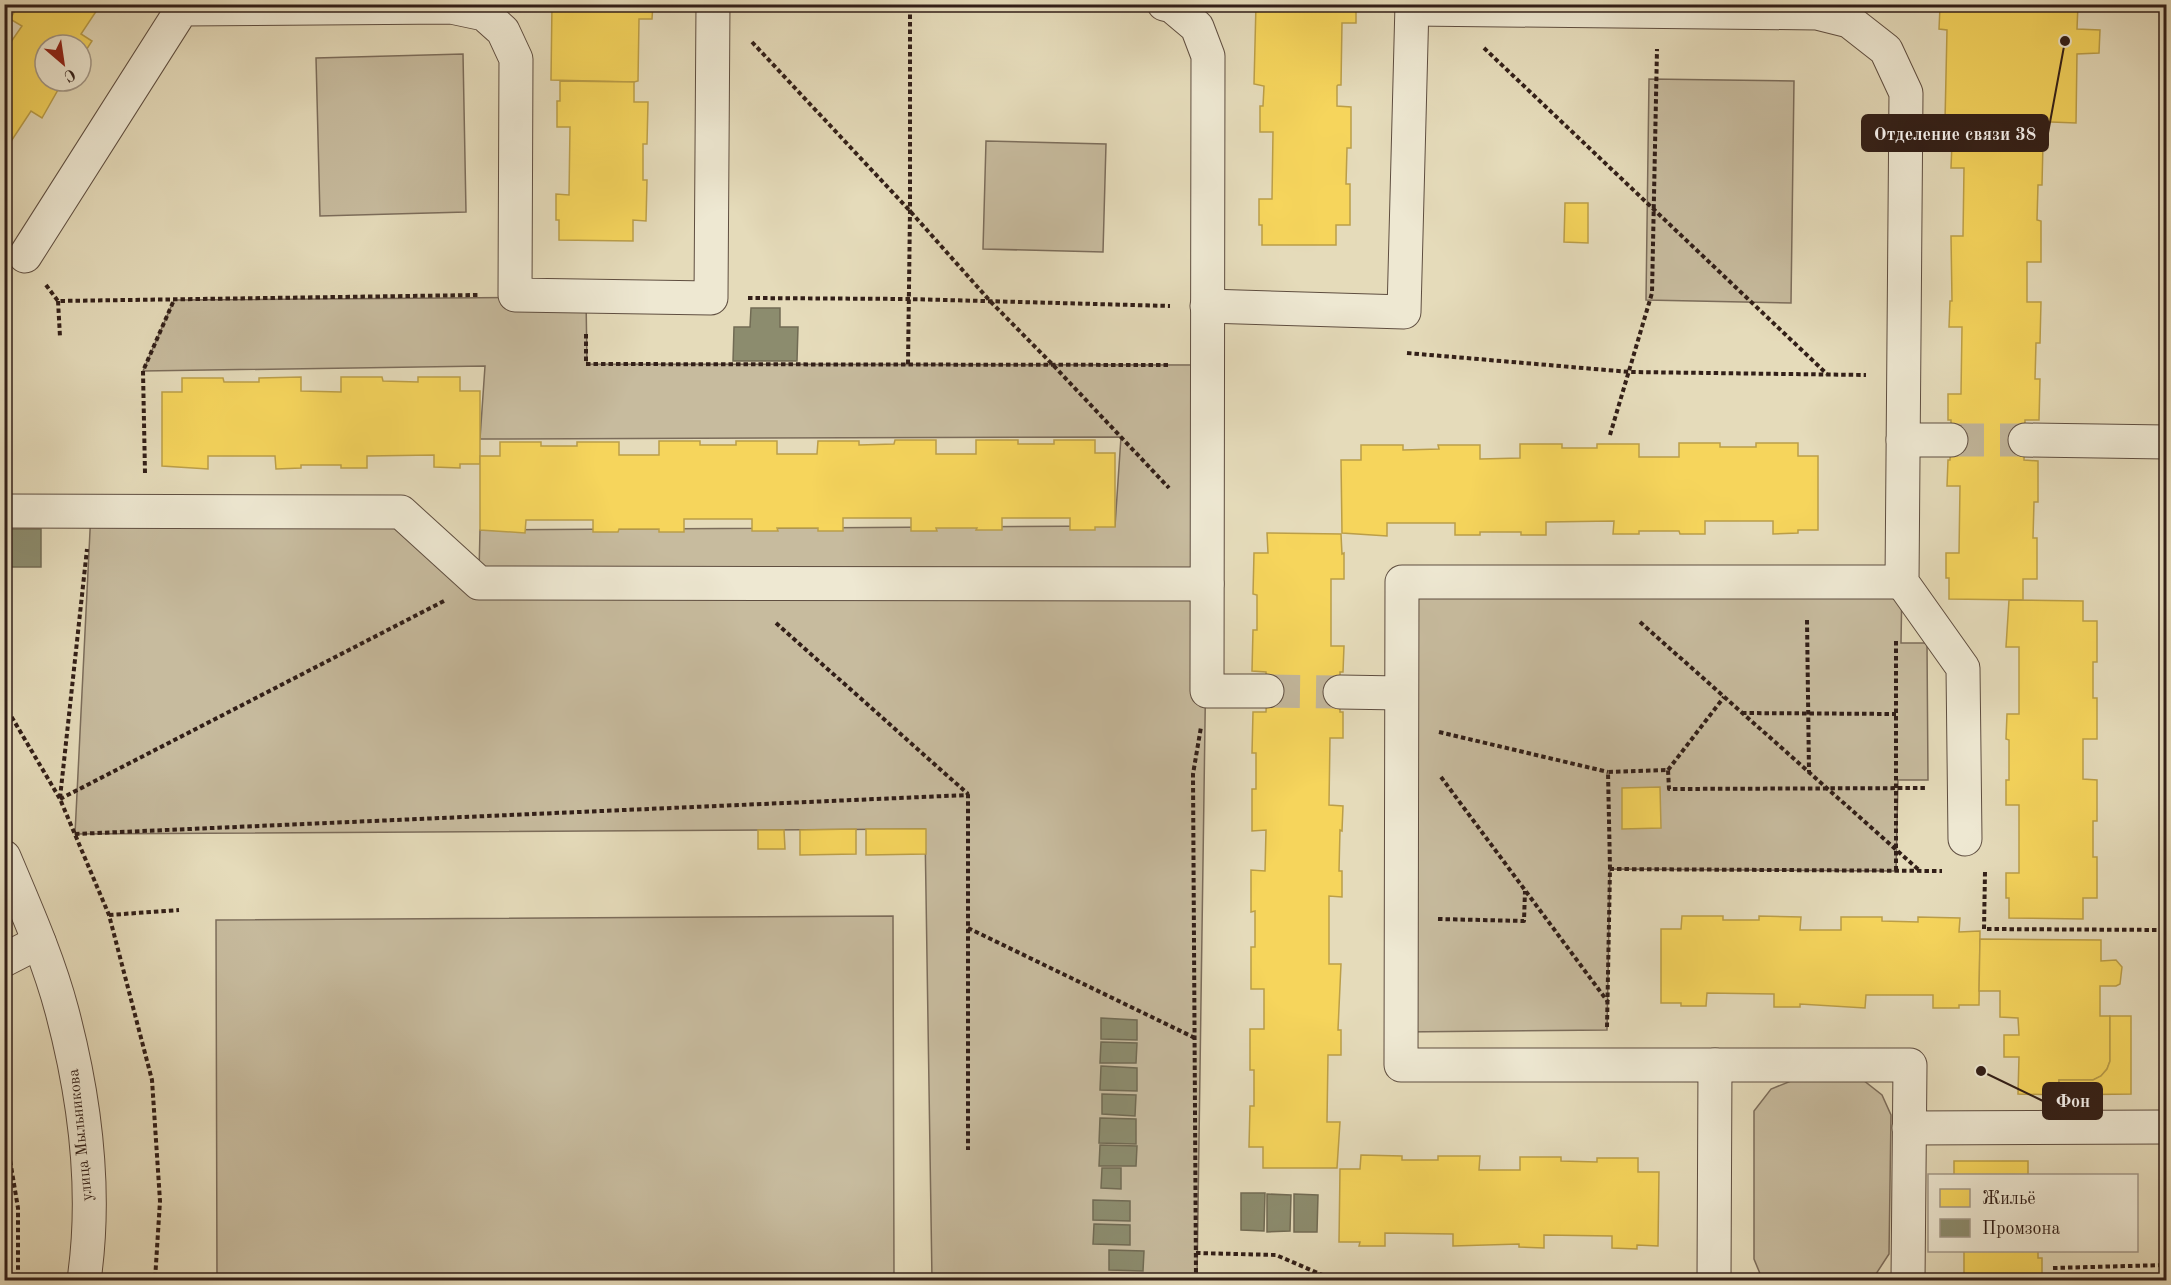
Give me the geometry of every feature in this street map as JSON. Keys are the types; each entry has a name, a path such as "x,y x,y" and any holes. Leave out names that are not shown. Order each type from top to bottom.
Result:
{"street":[{"path":"25,256 182,9 315,6 451,7 484,14 503,31 516,59 515,295 711,297 712,4"},
{"path":"1164,4 1172,6 1197,27 1208,56 1207,691 1267,692"},
{"path":"1206,306 1404,312 1423,8 1817,13 1850,21 1886,50 1906,93 1904,375 1899,582 1963,668 1965,839"},
{"path":"1903,440 1951,440"},
{"path":"2025,440 2166,442"},
{"path":"4,511 401,512 479,583 1207,584"},
{"path":"1899,582 1402,582 1401,1065 1910,1065 1908,1281"},
{"path":"1340,692 1401,708"},
{"name":"улица Мыльникова","path":"4,857 39,942 61,1009 80,1091 91,1191 84,1281"},
{"path":"4,960 39,942"},
{"path":"1714,1281 1715,1065"},
{"path":"1909,1128 2166,1127"}],"path":[{"path":"908,364 910,4"},
{"path":"1423,8 1653,211 1828,374"},
{"path":"1610,435 1652,293 1657,12"},
{"path":"749,39 910,211 990,301 1207,529"},
{"path":"25,256 58,301 60,337"},
{"path":"58,301 515,295"},
{"path":"586,297 586,364 1207,365"},
{"path":"711,297 1206,306"},
{"path":"146,512 143,371 174,300"},
{"path":"1404,312 1402,352 1630,372 1904,375"},
{"path":"60,799 91,511"},
{"path":"1807,582 1809,773"},
{"path":"1896,871 1899,582"},
{"path":"60,799 479,583"},
{"path":"1638,620 1919,871"},
{"path":"775,622 968,795 968,1150"},
{"path":"1196,1281 1193,774 1207,691"},
{"path":"1724,697 1668,770 1669,789 1964,787"},
{"path":"4,704 60,799 110,915 152,1080 160,1201 155,1281"},
{"path":"1401,708 1608,772 1668,770"},
{"path":"1742,713 1896,714"},
{"path":"1436,769 1608,1002"},
{"path":"1607,1065 1610,869 1608,772"},
{"path":"75,834 968,795"},
{"path":"1610,869 1952,871"},
{"path":"1974,871 1985,871 1984,929 2166,930"},
{"path":"1400,918 1524,921 1525,890"},
{"path":"110,915 178,910"},
{"path":"968,928 1195,1038"},
{"path":"4,1124 18,1208 18,1281"},
{"path":"1196,1253 1276,1255 1334,1281"},
{"path":"2053,1268 2166,1265"}],"shaded area":[{"path":"463,54 466,212 320,216 316,58"},
{"path":"1649,79 1794,81 1791,303 1646,300"},
{"path":"986,141 1106,144 1103,252 983,249"},
{"path":"586,297 587,364 1207,365 1207,584 1197,1280 932,1280 925,829 75,834 91,511 401,512 479,573 480,530 1115,526 1121,437 480,439 485,366 143,371 174,300"},
{"path":"1402,582 1902,582 1901,643 1927,643 1928,780 1898,780 1896,871 1610,869 1607,1030 1401,1032"},
{"path":"893,916 894,1280 217,1280 216,920"},
{"path":"1796,1079 1863,1080 1882,1095 1891,1115 1889,1254 1874,1277 1868,1280 1767,1280 1761,1276 1754,1259 1754,1111 1771,1089"}],"building: Жильё":[{"path":"19,4 101,4 82,33 33,33 33,93 56,93 42,118 31,111 4,152 4,52 22,26 10,19"},
{"path":"552,4 653,4 652,19 639,19 638,81 551,80"},
{"path":"1256,4 1356,4 1356,23 1342,23 1341,85 1337,86 1337,106 1351,107 1351,148 1347,148 1346,184 1350,184 1350,225 1336,225 1336,245 1262,245 1259,199 1272,199 1273,132 1260,132 1260,106 1263,106 1264,86 1254,84"},
{"path":"1891,4 2078,4 2077,29 2100,30 2099,53 2077,54 2076,123 1945,121 1947,30 1939,29 1940,7 1891,6"},
{"path":"560,81 634,82 634,102 648,102 647,144 643,144 643,180 647,180 646,221 633,220 633,241 559,240 556,194 569,195 570,127 557,127"},
{"path":"1955,122 2029,124 2029,143 2043,143 2042,185 2038,185 2037,220 2041,221 2041,262 2027,262 2027,302 2041,302 2040,343 2036,343 2035,379 2040,379 2039,420 2025,420 2024,460 2038,461 2038,502 2034,502 2033,538 2037,538 2037,579 2023,579 2023,600 1949,599 1949,578 1946,578 1946,553 1959,553 1960,486 1947,486 1951,440 1948,394 1961,394 1962,327 1949,327 1950,301 1952,301 1951,236 1963,236 1964,168 1951,168 1952,143 1955,143"},
{"path":"1565,203 1588,203 1588,243 1564,242"},
{"path":"301,377 301,391 341,392 341,377 382,377 383,381 418,382 418,377 460,377 460,391 480,391 480,464 460,464 460,468 434,467 434,455 367,456 367,468 341,468 341,465 301,465 301,468 276,469 275,456 208,456 208,469 162,466 162,392 182,392 182,378 223,378 224,382 259,382 259,378"},
{"path":"895,440 936,440 936,454 976,454 976,440 1018,440 1018,444 1054,444 1054,440 1095,440 1095,453 1115,453 1115,527 1070,530 1070,518 1002,518 1002,530 936,528 937,531 911,531 911,518 843,518 843,531 818,531 818,528 777,528 778,531 752,531 752,519 684,519 684,532 659,532 659,529 619,529 618,532 593,532 593,520 526,520 525,533 480,530 480,456 500,456 500,442 541,442 541,446 577,446 577,442 619,442 619,455 659,455 659,441 700,441 700,445 736,445 736,441 777,441 777,454 817,454 818,441 859,441 859,445 894,444"},
{"path":"1679,443 1720,443 1720,447 1756,447 1756,443 1798,443 1798,456 1818,456 1818,530 1773,534 1773,521 1705,521 1705,534 1680,534 1679,531 1639,531 1639,534 1613,534 1614,521 1546,522 1546,535 1521,535 1521,532 1480,532 1480,535 1455,535 1455,523 1387,523 1387,536 1342,533 1341,460 1361,460 1361,445 1403,445 1403,450 1439,449 1438,445 1480,445 1480,459 1520,458 1520,444 1562,444 1562,448 1597,448 1597,444 1639,444 1639,457 1679,457"},
{"path":"1267,533 1341,534 1342,554 1344,553 1344,579 1331,579 1331,646 1344,646 1343,672 1340,672 1340,712 1343,712 1343,738 1330,738 1329,805 1343,806 1339,871 1342,871 1342,897 1329,896 1329,964 1341,964 1338,1030 1341,1030 1341,1055 1328,1055 1327,1122 1340,1122 1337,1168 1263,1168 1263,1147 1249,1147 1250,1106 1254,1106 1254,1070 1250,1070 1250,1029 1264,1029 1264,989 1251,989 1251,947 1255,947 1255,911 1251,912 1251,870 1265,871 1266,830 1252,831 1252,789 1256,789 1256,753 1252,753 1253,712 1266,712 1267,691 1266,672 1252,671 1253,630 1257,630 1257,595 1253,594 1254,553 1268,553"},
{"path":"2009,600 2083,601 2083,621 2097,621 2097,662 2093,662 2093,698 2097,698 2097,739 2083,739 2083,779 2097,780 2097,821 2093,821 2093,857 2097,857 2097,898 2083,898 2083,919 2009,918 2006,873 2019,873 2019,805 2006,805 2006,780 2009,780 2009,740 2006,739 2007,714 2019,714 2019,647 2006,647"},
{"path":"1660,787 1661,828 1622,829 1622,788"},
{"path":"856,829 856,854 800,855 800,830"},
{"path":"866,829 926,829 926,854 866,855"},
{"path":"758,830 784,830 785,849 758,849"},
{"path":"1682,916 1723,916 1723,920 1759,920 1759,916 1801,917 1800,930 1841,930 1841,917 1882,917 1882,921 1918,922 1918,917 1960,918 1959,932 1980,931 1979,1005 1933,1008 1933,995 1866,995 1865,1008 1800,1004 1800,1007 1774,1007 1774,994 1707,993 1706,1006 1661,1003 1661,929 1681,929"},
{"path":"1980,939 2101,940 2101,961 2116,960 2122,967 2120,984 2100,986 2100,1016 2110,1016 2110,1061 2101,1076 2093,1080 2059,1080 2059,1095 2018,1094 2019,1057 2004,1057 2004,1035 2019,1035 2018,1018 2000,1017 2000,991 1979,991"},
{"path":"2110,1016 2131,1016 2131,1094 2059,1095 2059,1080 2093,1080 2107,1069 2110,1061"},
{"path":"1361,1155 1402,1156 1402,1160 1438,1160 1438,1156 1480,1156 1479,1170 1520,1170 1520,1157 1561,1157 1561,1161 1597,1162 1597,1158 1638,1158 1638,1172 1659,1172 1658,1246 1637,1245 1637,1249 1612,1248 1612,1236 1544,1235 1544,1248 1519,1247 1519,1244 1453,1246 1453,1234 1385,1233 1385,1246 1359,1246 1360,1242 1339,1242 1340,1169 1360,1169"},
{"path":"1954,1161 2028,1161 2028,1174 1954,1174"},
{"path":"1964,1252 2038,1252 2038,1258 2042,1258 2042,1280 1952,1280 1952,1274 1964,1274"}],"building: Промзона":[{"path":"751,308 780,308 780,327 798,327 797,361 733,361 734,327 750,327"},
{"path":"4,529 41,529 41,567 4,567"},
{"path":"1101,1018 1137,1020 1137,1040 1101,1039"},
{"path":"1101,1042 1137,1043 1136,1063 1100,1063"},
{"path":"1101,1066 1137,1068 1137,1091 1100,1090"},
{"path":"1102,1094 1136,1095 1135,1116 1102,1114"},
{"path":"1100,1118 1136,1119 1136,1144 1099,1143"},
{"path":"1100,1145 1137,1146 1136,1166 1099,1166"},
{"path":"1102,1168 1121,1168 1121,1189 1101,1188"},
{"path":"1241,1193 1265,1193 1264,1231 1241,1230"},
{"path":"1267,1194 1291,1195 1290,1231 1267,1232"},
{"path":"1294,1194 1318,1195 1317,1232 1294,1232"},
{"path":"1093,1200 1130,1201 1130,1221 1093,1220"},
{"path":"1094,1224 1130,1225 1130,1245 1093,1244"},
{"path":"1109,1250 1144,1251 1143,1271 1109,1270"},
{"path":"1111,1273 1145,1274 1144,1280 1111,1280"}],"tunnel":[{"path":"1951,440 2025,440"},
{"path":"1267,691 1340,692"}],"place":[{"name":"Отделение связи 38","path":"2065,41"},
{"name":"Фон","path":"1981,1071"}]}
